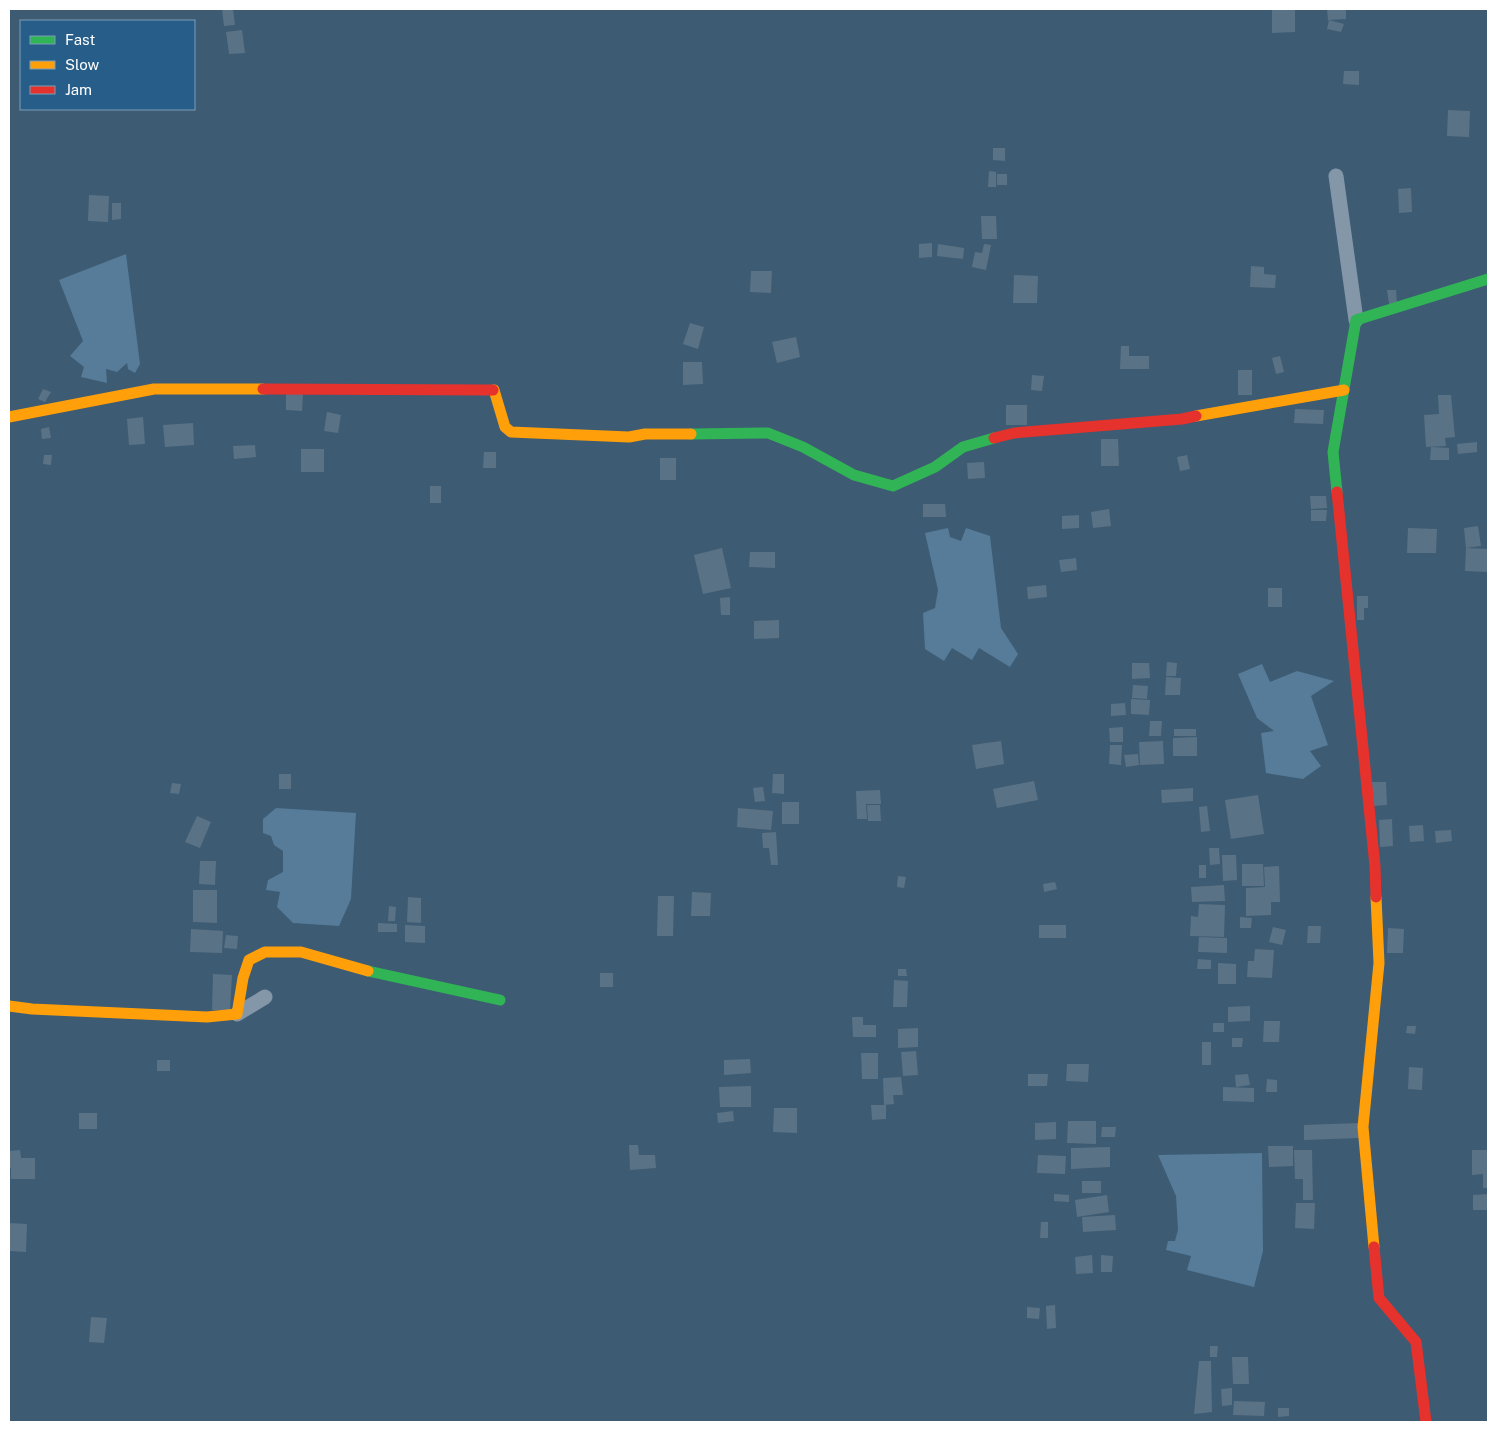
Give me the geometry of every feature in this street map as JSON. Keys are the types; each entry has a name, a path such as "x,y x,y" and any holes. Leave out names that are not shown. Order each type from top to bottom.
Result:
{"street":[{"path":"1336,176 1356,320 1333,452 1374,866 1379,963 1363,1127 1379,1298 1416,1342 1426,1422"},
{"path":"1356,320 1488,279"},
{"path":"9,417 154,389 494,390 505,427 510,432 629,437 645,434 768,433 803,447 854,475 893,486 935,468 963,447 1014,433 1182,419 1344,390"},
{"path":"237,1014 243,978 249,960 265,952 301,952 366,971 500,1000"},
{"path":"9,1006 32,1009 207,1017 237,1014 265,997"}],"water":[{"path":"126,254 140,364 135,373 128,369 127,363 117,372 106,369 107,383 81,377 84,367 70,356 83,341 59,280"},
{"path":"948,528 950,537 961,541 966,528 990,536 1001,628 1018,654 1010,667 979,648 972,660 952,648 944,661 925,649 923,613 935,608 938,590 925,533"},
{"path":"1262,664 1270,682 1297,671 1334,681 1311,696 1328,745 1310,751 1321,766 1303,779 1266,773 1261,733 1274,731 1257,718 1238,674"},
{"path":"276,808 356,813 351,899 339,926 293,923 277,907 280,892 266,890 268,880 283,872 283,851 274,845 271,836 263,833 263,819"},
{"path":"1262,1153 1263,1251 1254,1287 1187,1270 1191,1256 1166,1250 1168,1241 1175,1241 1178,1230 1176,1196 1158,1155"}],"building":[{"path":"222,9 233,9 235,25 224,26"},
{"path":"1272,9 1295,9 1295,32 1272,33"},
{"path":"1327,9 1346,9 1346,19 1328,20"},
{"path":"1329,20 1344,24 1341,32 1327,29"},
{"path":"242,30 245,53 229,54 226,32"},
{"path":"1344,71 1359,71 1359,85 1343,84"},
{"path":"1448,110 1470,111 1469,137 1447,136"},
{"path":"993,148 1005,148 1005,161 993,160"},
{"path":"989,171 996,172 996,187 988,187"},
{"path":"997,174 1007,174 1007,185 997,185"},
{"path":"1411,188 1412,212 1399,213 1398,189"},
{"path":"89,195 109,196 108,222 88,221"},
{"path":"112,203 121,203 121,219 112,220"},
{"path":"981,216 996,216 997,239 982,239"},
{"path":"932,243 932,257 919,258 919,244"},
{"path":"938,244 964,248 963,259 937,256"},
{"path":"984,244 991,245 986,270 972,267 975,252 982,253"},
{"path":"1251,266 1264,267 1264,274 1276,275 1275,288 1250,287"},
{"path":"751,271 772,271 771,293 750,292"},
{"path":"1014,275 1038,276 1037,303 1013,303"},
{"path":"1387,290 1396,290 1397,304 1389,304"},
{"path":"690,323 704,327 698,349 683,344"},
{"path":"796,337 800,357 777,363 772,342"},
{"path":"1121,346 1129,346 1129,356 1149,356 1149,369 1120,369"},
{"path":"1280,356 1284,372 1276,374 1272,358"},
{"path":"683,362 702,362 703,384 683,385"},
{"path":"1238,370 1252,370 1252,395 1238,395"},
{"path":"1032,375 1044,376 1042,391 1031,390"},
{"path":"43,389 51,392 45,402 38,399"},
{"path":"286,393 303,394 302,411 286,410"},
{"path":"1438,395 1451,395 1455,437 1445,438 1446,446 1426,447 1424,415 1439,414"},
{"path":"1006,405 1027,405 1027,425 1006,425"},
{"path":"1295,409 1324,410 1323,424 1294,423"},
{"path":"327,412 341,415 338,433 324,431"},
{"path":"143,417 145,444 129,445 127,419"},
{"path":"193,423 194,445 165,447 163,425"},
{"path":"49,427 51,438 42,439 41,429"},
{"path":"1101,439 1118,439 1119,466 1101,466"},
{"path":"1477,442 1477,452 1458,454 1457,444"},
{"path":"255,445 256,457 234,459 233,446"},
{"path":"1431,447 1449,448 1449,460 1430,460"},
{"path":"301,449 324,449 324,472 301,472"},
{"path":"484,452 496,452 496,468 483,468"},
{"path":"44,455 52,455 51,465 43,464"},
{"path":"1187,455 1190,469 1180,471 1177,457"},
{"path":"660,458 676,458 676,480 660,480"},
{"path":"984,462 985,478 968,479 967,463"},
{"path":"430,486 441,486 441,503 430,503"},
{"path":"1310,496 1326,496 1327,508 1311,509"},
{"path":"923,504 945,504 946,517 923,517"},
{"path":"1109,509 1111,526 1093,528 1091,512"},
{"path":"1311,510 1327,510 1326,521 1311,521"},
{"path":"1079,515 1079,528 1062,529 1062,516"},
{"path":"1478,526 1481,546 1466,548 1464,528"},
{"path":"1408,528 1437,529 1436,553 1407,553"},
{"path":"722,548 731,588 703,594 694,555"},
{"path":"1466,548 1488,549 1488,572 1465,571"},
{"path":"750,552 775,552 775,568 749,567"},
{"path":"1076,558 1077,570 1061,572 1059,560"},
{"path":"1046,585 1047,597 1028,599 1027,587"},
{"path":"1268,588 1282,588 1282,607 1268,607"},
{"path":"1357,596 1368,596 1368,608 1364,608 1364,620 1357,620"},
{"path":"730,597 730,615 721,615 720,598"},
{"path":"779,620 779,638 754,639 754,621"},
{"path":"1167,662 1177,663 1176,676 1166,676"},
{"path":"1132,663 1149,663 1150,678 1132,679"},
{"path":"1166,677 1181,678 1180,695 1165,695"},
{"path":"1133,685 1148,686 1147,699 1132,698"},
{"path":"1131,699 1150,700 1149,715 1131,714"},
{"path":"1125,703 1126,715 1111,716 1111,704"},
{"path":"1150,721 1162,721 1161,736 1149,736"},
{"path":"1123,727 1123,742 1110,742 1109,728"},
{"path":"1174,729 1196,729 1196,736 1174,736"},
{"path":"1197,737 1197,756 1173,756 1173,738"},
{"path":"1001,741 1004,764 976,769 972,745"},
{"path":"1163,741 1164,764 1140,765 1139,742"},
{"path":"1110,745 1122,745 1121,765 1109,764"},
{"path":"1138,754 1139,765 1126,767 1124,755"},
{"path":"279,774 291,774 291,789 279,789"},
{"path":"773,774 784,774 784,794 772,793"},
{"path":"1034,781 1038,800 997,808 993,789"},
{"path":"1371,782 1386,782 1387,805 1372,806"},
{"path":"172,783 181,784 179,794 170,793"},
{"path":"763,787 765,801 755,802 753,788"},
{"path":"1193,788 1193,801 1162,803 1161,790"},
{"path":"880,790 881,804 866,804 867,819 857,819 856,791"},
{"path":"1258,795 1264,834 1231,839 1225,800"},
{"path":"782,802 799,802 799,824 782,824"},
{"path":"867,805 880,805 881,821 868,821"},
{"path":"1207,806 1210,831 1201,832 1199,807"},
{"path":"738,808 773,811 771,830 737,827"},
{"path":"197,816 211,822 200,848 185,842"},
{"path":"1392,819 1393,846 1380,847 1379,820"},
{"path":"1423,825 1424,841 1410,842 1409,826"},
{"path":"1451,830 1452,841 1436,843 1435,831"},
{"path":"776,832 778,865 771,865 769,848 763,848 762,833"},
{"path":"1209,848 1219,848 1220,864 1210,865"},
{"path":"1222,855 1236,855 1237,880 1223,881"},
{"path":"200,861 216,861 215,885 199,884"},
{"path":"1242,864 1263,864 1264,886 1242,886"},
{"path":"1199,865 1206,865 1206,878 1199,878"},
{"path":"1279,866 1280,902 1271,902 1271,915 1246,916 1246,888 1265,887 1264,867"},
{"path":"898,876 906,877 904,888 897,887"},
{"path":"1055,882 1057,889 1044,892 1043,884"},
{"path":"1224,885 1225,901 1192,902 1191,887"},
{"path":"193,890 217,890 217,923 193,922"},
{"path":"692,892 711,893 710,916 691,916"},
{"path":"658,896 674,896 673,936 657,936"},
{"path":"408,897 421,898 421,923 407,922"},
{"path":"1199,904 1225,905 1224,937 1190,936 1191,916 1198,917"},
{"path":"389,906 396,907 395,921 388,921"},
{"path":"1240,917 1252,918 1251,928 1240,928"},
{"path":"378,923 397,924 397,932 378,932"},
{"path":"405,925 425,926 425,943 405,942"},
{"path":"1039,925 1066,925 1066,938 1039,938"},
{"path":"1308,926 1321,926 1320,943 1307,943"},
{"path":"1273,927 1286,930 1282,945 1269,942"},
{"path":"1388,928 1404,929 1403,953 1387,953"},
{"path":"191,929 223,931 222,953 190,952"},
{"path":"226,935 238,936 237,949 224,948"},
{"path":"1199,937 1227,938 1227,953 1198,952"},
{"path":"1255,949 1274,950 1272,978 1247,977 1248,961 1254,961"},
{"path":"1198,959 1211,960 1211,969 1197,969"},
{"path":"1218,963 1236,964 1236,984 1218,984"},
{"path":"898,969 906,969 907,976 898,976"},
{"path":"600,973 613,973 613,987 600,987"},
{"path":"213,974 232,975 230,1010 212,1010"},
{"path":"894,980 908,981 907,1007 893,1007"},
{"path":"1250,1006 1250,1021 1228,1022 1228,1007"},
{"path":"852,1017 863,1017 863,1025 876,1025 876,1037 853,1037"},
{"path":"1264,1021 1280,1021 1279,1042 1263,1042"},
{"path":"1213,1023 1224,1023 1224,1032 1213,1032"},
{"path":"1407,1026 1416,1026 1415,1034 1406,1033"},
{"path":"918,1028 918,1047 898,1048 898,1029"},
{"path":"1232,1038 1243,1038 1242,1047 1232,1047"},
{"path":"1202,1042 1211,1042 1211,1065 1202,1065"},
{"path":"916,1051 918,1075 903,1076 901,1052"},
{"path":"861,1053 878,1053 878,1079 862,1079"},
{"path":"750,1059 751,1073 724,1075 724,1060"},
{"path":"157,1060 170,1060 170,1071 157,1071"},
{"path":"1067,1064 1089,1064 1088,1082 1066,1081"},
{"path":"1409,1067 1423,1068 1422,1090 1408,1089"},
{"path":"1028,1074 1048,1074 1047,1086 1028,1086"},
{"path":"1248,1074 1250,1085 1236,1087 1235,1075"},
{"path":"901,1077 903,1095 893,1095 894,1104 884,1105 883,1078"},
{"path":"1267,1079 1277,1080 1277,1092 1266,1092"},
{"path":"751,1086 751,1107 720,1107 719,1087"},
{"path":"1223,1087 1254,1088 1254,1102 1223,1101"},
{"path":"871,1105 886,1105 886,1119 872,1120"},
{"path":"774,1108 797,1108 797,1133 773,1132"},
{"path":"733,1111 734,1121 718,1123 717,1113"},
{"path":"79,1113 97,1113 97,1129 79,1129"},
{"path":"1068,1121 1096,1121 1096,1144 1067,1143"},
{"path":"1056,1122 1056,1139 1035,1140 1035,1123"},
{"path":"1359,1123 1359,1138 1304,1140 1304,1125"},
{"path":"1102,1127 1116,1127 1115,1137 1101,1137"},
{"path":"629,1145 638,1145 639,1155 655,1155 656,1168 630,1170"},
{"path":"1268,1146 1293,1146 1293,1166 1269,1167"},
{"path":"1110,1147 1110,1167 1071,1169 1071,1148"},
{"path":"20,1150 21,1158 35,1158 35,1179 11,1179 9,1151"},
{"path":"1294,1150 1312,1150 1313,1200 1303,1200 1303,1179 1295,1179"},
{"path":"1472,1150 1488,1150 1488,1188 1483,1188 1483,1174 1472,1175"},
{"path":"1038,1155 1066,1156 1065,1174 1037,1173"},
{"path":"1082,1181 1101,1181 1101,1193 1082,1193"},
{"path":"1054,1194 1069,1195 1069,1202 1054,1201"},
{"path":"1488,1194 1488,1210 1473,1210 1473,1195"},
{"path":"1107,1195 1109,1212 1077,1217 1075,1200"},
{"path":"1296,1203 1315,1203 1314,1229 1295,1228"},
{"path":"1115,1215 1116,1230 1083,1232 1082,1217"},
{"path":"1041,1222 1048,1222 1048,1238 1040,1238"},
{"path":"9,1223 27,1224 26,1252 9,1251"},
{"path":"1092,1255 1093,1273 1076,1274 1075,1257"},
{"path":"1101,1255 1113,1256 1112,1272 1101,1272"},
{"path":"1055,1305 1056,1328 1047,1329 1046,1306"},
{"path":"1027,1307 1040,1308 1039,1319 1027,1318"},
{"path":"91,1317 107,1318 104,1343 89,1342"},
{"path":"1210,1346 1218,1346 1217,1357 1210,1357"},
{"path":"1232,1357 1248,1357 1249,1384 1233,1384"},
{"path":"1199,1361 1211,1361 1212,1412 1194,1414"},
{"path":"1232,1388 1232,1405 1222,1406 1221,1389"},
{"path":"1234,1401 1265,1402 1264,1416 1233,1415"},
{"path":"1278,1408 1289,1408 1289,1416 1278,1417"}],"traffic: fast":[{"path":"1337,492 1333,452 1356,320 1488,279"},
{"path":"691,434 768,433 803,447 854,475 893,486 935,467 963,447 994,438"},
{"path":"368,971 500,1000"}],"traffic: slow":[{"path":"9,417 154,389 263,389"},
{"path":"493,390 505,427 511,432 629,437 645,434 691,434"},
{"path":"1196,416 1344,390"},
{"path":"1374,1247 1363,1127 1379,963 1376,897"},
{"path":"9,1006 32,1009 207,1017 237,1014 243,978 249,960 265,952 301,952 368,971"}],"traffic: jam":[{"path":"263,389 493,390"},
{"path":"994,438 1014,433 1182,419 1196,416"},
{"path":"1337,492 1375,866 1376,897"},
{"path":"1374,1247 1379,1298 1416,1342 1426,1422"}]}
